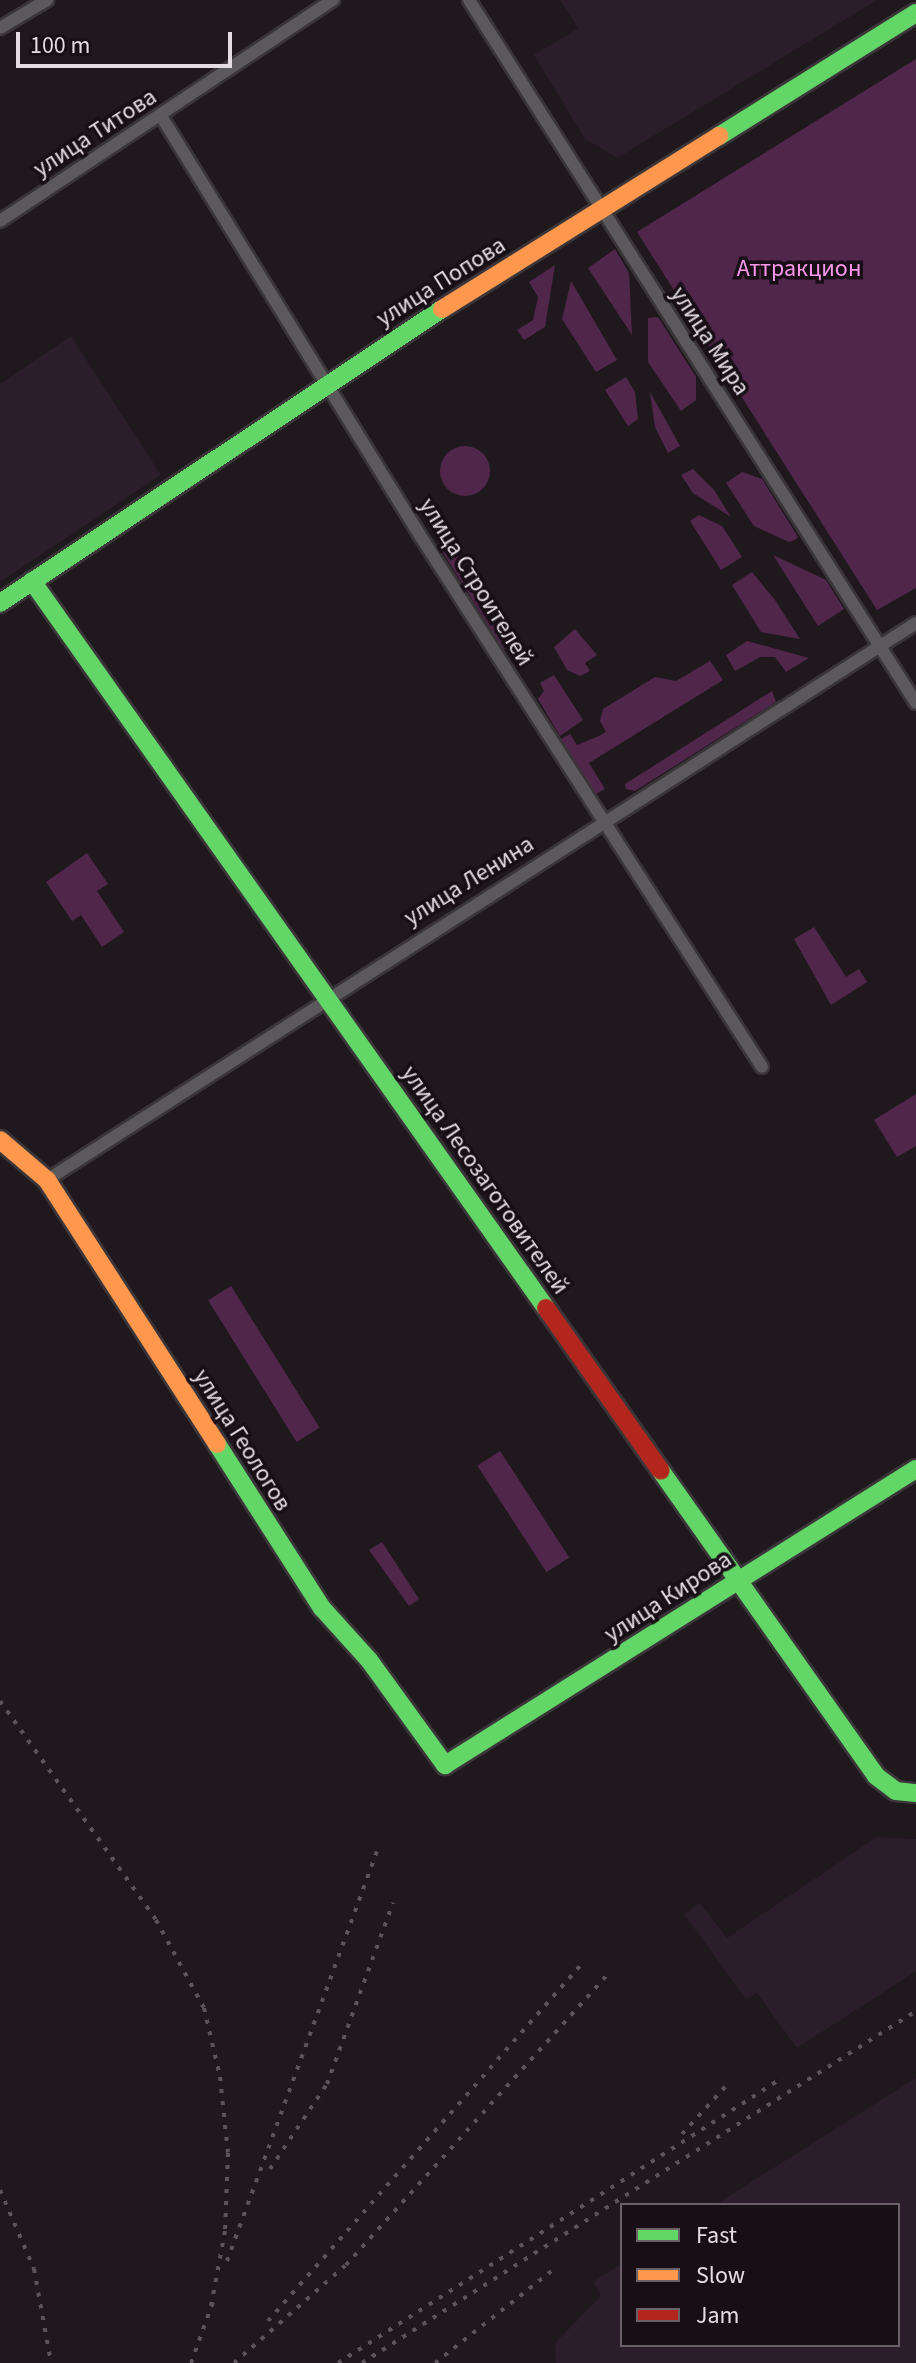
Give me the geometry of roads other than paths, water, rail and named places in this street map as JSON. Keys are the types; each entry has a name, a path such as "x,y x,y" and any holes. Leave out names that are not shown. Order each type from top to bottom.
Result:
{"street":[{"path":"0,28 47,0"},
{"name":"улица Титова","path":"0,221 333,0"},
{"name":"улица Мира","path":"469,0 916,703"},
{"name":"улица Попова","path":"0,603 326,382 916,13"},
{"name":"улица Строителей","path":"161,116 603,823 762,1067"},
{"name":"улица Лесозаготовителей","path":"32,581 876,1776 913,1793"},
{"name":"улица Ленина","path":"47,1180 916,623"},
{"name":"улица Геологов","path":"0,1140 47,1180 322,1608 369,1660 445,1765"},
{"name":"улица Кирова","path":"445,1765 916,1469"}],"railway":[{"path":"0,1701 156,1920 204,2008 220,2077 228,2153 225,2231 211,2306"},
{"path":"227,2261 377,1850"},
{"path":"270,2169 327,2084 393,1903"},
{"path":"268,2321 585,1960"},
{"path":"234,2363 346,2265 606,1976"},
{"path":"362,2363 916,2011"},
{"path":"338,2363 782,2078"},
{"path":"682,2134 725,2087"},
{"path":"0,2190 34,2269 51,2363"},
{"path":"435,2363 554,2269"},
{"path":"191,2363 214,2299"}],"park label":[{"name":"Аттракцион","path":"799,269"}]}
